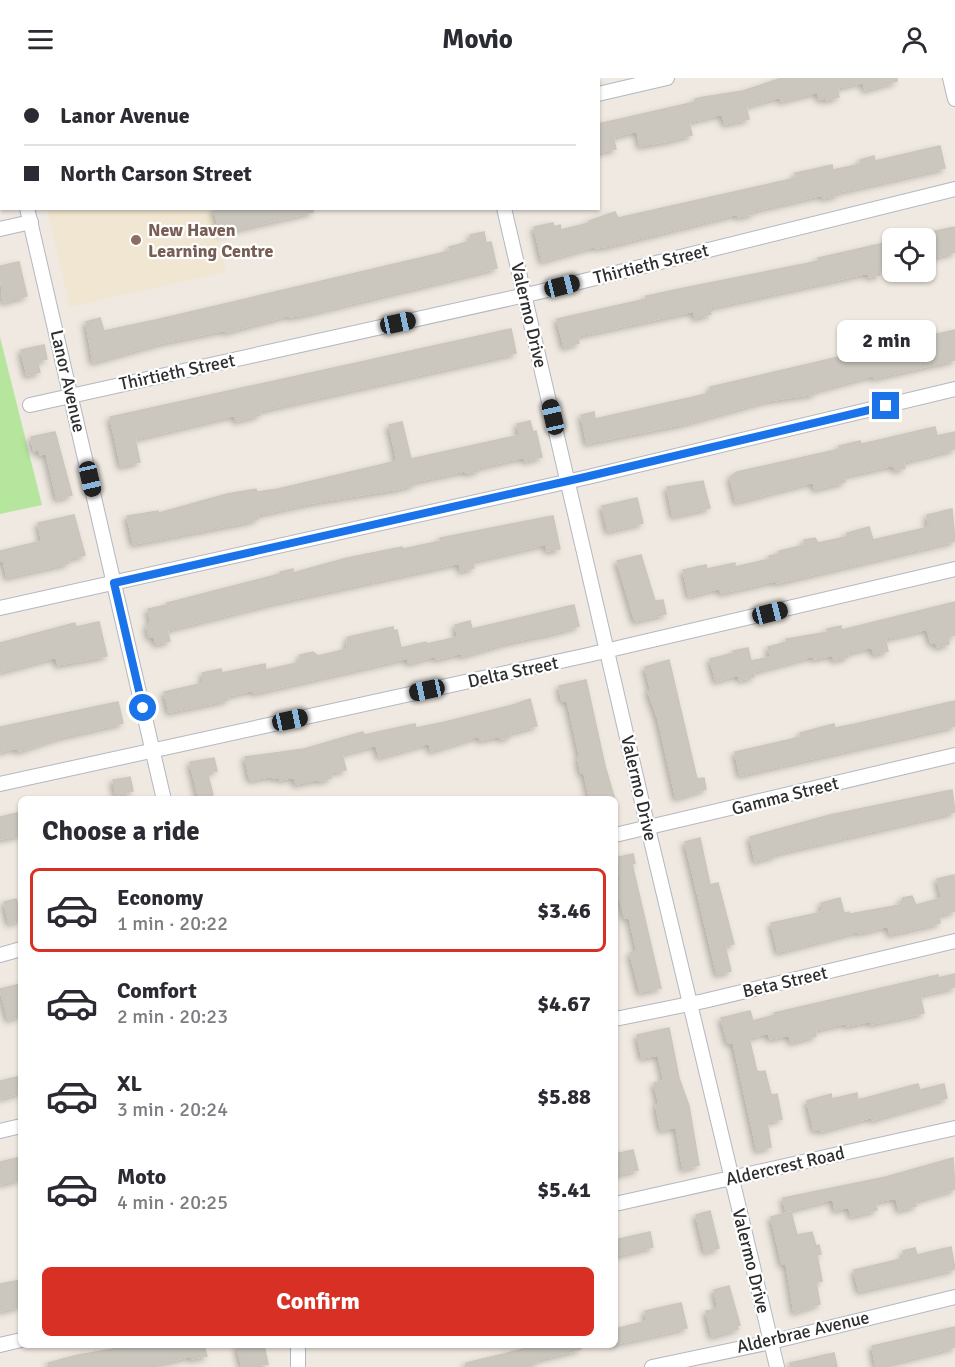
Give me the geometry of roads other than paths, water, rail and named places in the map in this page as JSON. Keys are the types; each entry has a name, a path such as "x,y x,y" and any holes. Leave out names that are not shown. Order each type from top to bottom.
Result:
{"street":[{"path":"600,94 667,78"},
{"path":"950,78 955,99"},
{"name":"Thirtieth Street","path":"30,405 524,295 955,189"},
{"name":"Valermo Drive","path":"504,210 609,651 648,828 777,1367"},
{"path":"0,229 29,215"},
{"name":"Lanor Avenue","path":"29,215 163,796"},
{"path":"0,609 568,481 955,389"},
{"name":"Delta Street","path":"0,784 609,651 955,568"},
{"name":"Gamma Street","path":"618,834 955,755"},
{"name":"Beta Street","path":"618,1018 690,1004 955,941"},
{"path":"0,955 18,951"},
{"path":"0,1131 18,1127"},
{"name":"Aldercrest Road","path":"618,1203 955,1128"},
{"name":"Alderbrae Avenue","path":"651,1367 771,1342 955,1297"},
{"path":"0,1345 18,1341"},
{"path":"298,1348 298,1367"}],"place":[{"name":"New Haven Learning Centre","path":"136,240"}]}
